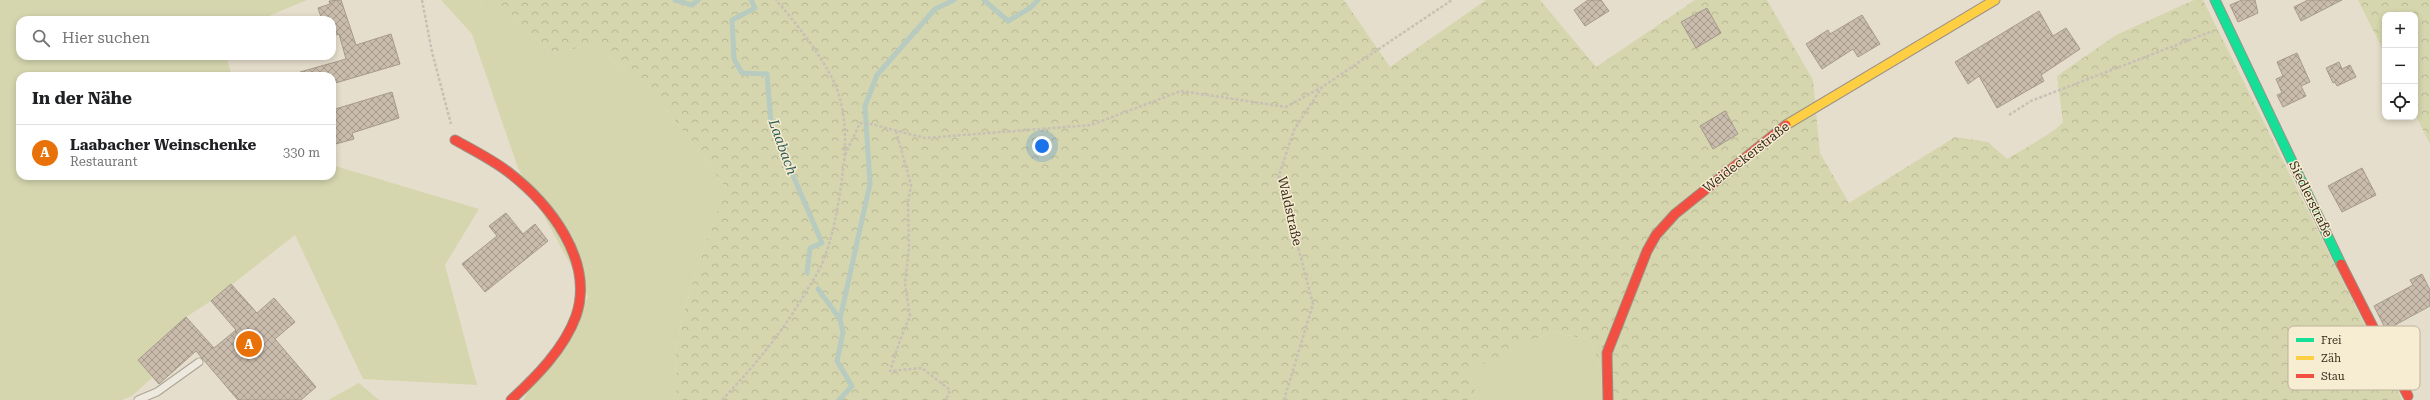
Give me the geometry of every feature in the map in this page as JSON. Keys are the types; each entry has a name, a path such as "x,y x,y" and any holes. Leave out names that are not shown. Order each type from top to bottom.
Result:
{"street":[{"name":"Weideckerstraße","path":"1608,400 1607,353 1647,251 1656,235 1675,214 1780,129 1995,0"},
{"name":"Siedlerstraße","path":"2215,0 2371,326"},
{"path":"455,140 507,171 535,195 564,237 575,260 579,280 579,304 572,322 555,352 512,400"},
{"name":"Siedlerstraße","path":"2405,390 2408,396"}],"lane":[{"path":"138,400 157,392 198,362"}],"path":[{"path":"422,0 432,52 455,140"},
{"path":"722,400 769,348 793,314 821,266 831,237 839,204 845,155 842,111 833,79 776,0"},
{"name":"Waldstraße","path":"1284,400 1313,304 1279,175 1294,130 1322,87 1452,0"},
{"path":"2009,115 2032,101 2227,25"},
{"path":"845,155 860,124 871,124 925,138 1092,125 1181,91 1286,107 1322,87"},
{"path":"896,130 911,185 908,203 909,247 904,284 910,316 890,371 922,368 950,390 946,400"}],"green space":[{"path":"0,0 307,0 269,16 16,16 16,60 227,60 231,72 16,72 16,180 336,180 336,166 479,209 445,265 477,385 363,379 295,235 211,301 186,317 138,360 153,377 132,396 122,400 0,400"},
{"path":"441,0 475,0 504,8 552,54 594,44 668,111 726,188 698,266 676,346 677,387 673,400 523,400 588,297 518,168 472,34"},
{"path":"475,0 1344,0 1390,67 1486,0 1540,0 1596,67 1695,0 1767,0 1813,80 1820,153 1849,203 1955,137 1988,142 2007,159 2046,136 2063,122 2057,76 2116,35 2194,0 2203,0 2365,326 2288,326 2288,390 2397,390 2402,400 1612,400 1591,341 1553,331 1470,370 1477,400 673,400 677,387 675,353 686,306 698,266 726,188 668,111 594,44 552,54 504,8"},
{"path":"2358,0 2430,0 2430,144 2418,120 2418,12 2382,12 2382,48"},
{"path":"1553,331 1591,341 1612,400 1477,400 1469,370"},
{"path":"359,383 379,400 328,400"}],"building":[{"path":"341,0 356,45 391,34 400,64 336,83 336,72 300,72 346,59 339,34 336,35 336,16 321,16 318,8 330,4 329,1"},
{"path":"1588,0 1601,0 1609,11 1585,26 1574,10"},
{"path":"2242,0 2255,0 2258,13 2238,22 2230,5"},
{"path":"2308,0 2342,0 2301,21 2294,7"},
{"path":"1707,8 1721,33 1696,48 1681,22"},
{"path":"2039,11 2053,36 2066,28 2080,49 2041,75 2044,81 1997,108 1979,76 1968,84 1955,62"},
{"path":"1862,15 1880,44 1858,57 1853,49 1822,69 1806,44 1828,30 1830,34"},
{"path":"2297,53 2310,82 2301,86 2306,96 2283,107 2277,95 2282,93 2276,79 2283,76 2277,62"},
{"path":"2339,62 2342,69 2350,65 2356,77 2337,86 2335,82 2333,83 2326,68"},
{"path":"392,92 399,118 352,133 354,139 336,144 336,109"},
{"path":"1725,111 1738,134 1713,149 1700,126"},
{"path":"2362,168 2376,195 2342,212 2328,186"},
{"path":"506,213 523,234 535,224 548,241 485,292 462,264 497,236 489,226"},
{"path":"2422,274 2430,290 2430,306 2393,326 2384,326 2374,306 2413,285 2410,280"},
{"path":"231,284 257,313 274,298 295,322 275,339 316,387 301,400 238,400 196,351 159,384 138,360 186,317 214,348 236,330 211,301"}],"waterway":[{"name":"Laabach","path":"675,0 692,5 698,0"},
{"name":"Laabach","path":"751,0 755,8 732,20 734,59 742,73 767,74 771,124 822,243 810,248 807,273"},
{"path":"840,319 870,184 865,106 877,75 935,9 954,0"},
{"path":"984,0 1008,21 1030,8 1038,0"},
{"name":"Laabach","path":"818,289 840,319 843,332 837,361 852,386 839,400"}],"traffic: fast":[{"path":"2215,0 2341,264"}],"traffic: slow":[{"path":"1786,125 1995,0"}],"traffic: jam":[{"path":"1608,400 1607,353 1647,251 1656,235 1675,214 1786,125"},
{"path":"455,140 507,171 538,199 564,234 574,254 579,274 580,295 576,316 571,328 557,351 548,362 511,400"},
{"path":"2341,264 2372,326"},
{"path":"2405,390 2408,396"}],"place":[{"name":"Laabacher Weinschenke","path":"249,344"}]}
